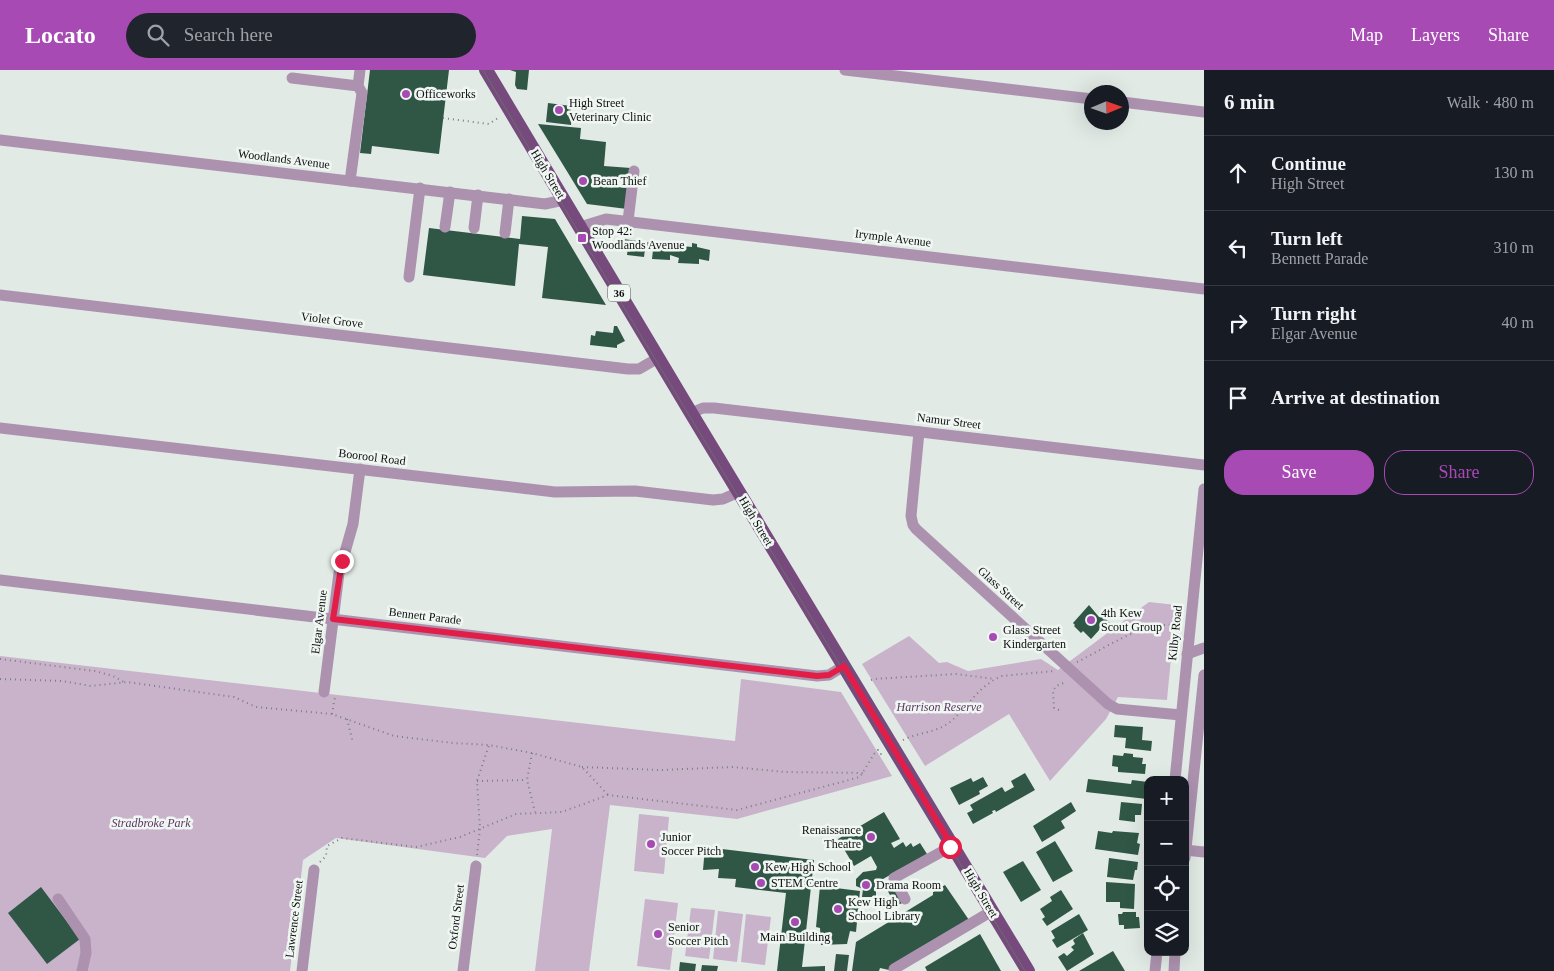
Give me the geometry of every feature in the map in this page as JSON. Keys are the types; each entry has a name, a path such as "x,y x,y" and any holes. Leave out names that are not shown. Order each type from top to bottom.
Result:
{"main road":[{"name":"High Street","path":"486,70 1028,971"}],"street":[{"path":"350,181 362,93 358,86 360,70"},
{"path":"845,70 1084,98"},
{"path":"292,78 358,86"},
{"path":"1129,103 1204,112"},
{"name":"Woodlands Avenue","path":"0,140 545,204 564,200"},
{"path":"628,222 634,171"},
{"path":"409,277 420,188"},
{"path":"445,227 450,192"},
{"path":"474,228 478,195"},
{"path":"505,234 509,199"},
{"name":"Irymple Avenue","path":"580,227 606,219 1204,289"},
{"name":"Violet Grove","path":"0,295 628,369 639,369 658,358"},
{"name":"Namur Street","path":"691,413 703,408 714,408 1204,465"},
{"name":"Boorool Road","path":"0,428 555,492 635,491 720,500 739,492"},
{"name":"Glass Street","path":"919,432 910,516 913,525 1064,672 1114,708 1181,715"},
{"name":"Elgar Avenue","path":"330,692 333,619 339,573 353,524 360,469"},
{"name":"Kilby Road","path":"1174,776 1204,488"},
{"name":"Bennett Parade","path":"0,580 817,676 829,675 844,666"},
{"path":"1187,654 1204,648"},
{"path":"1189,823 1204,675"},
{"path":"905,899 894,878 952,846"},
{"path":"1189,853 1204,852"},
{"name":"Oxford Street","path":"463,971 476,866"},
{"name":"Lawrence Street","path":"302,971 314,870"},
{"path":"58,899 85,940 86,953 82,971"},
{"path":"894,969 992,911"},
{"path":"1155,971 1157,956"},
{"path":"1174,971 1176,956"}],"path":[{"path":"443,118 489,124 498,118"},
{"path":"871,680 956,674 996,679 1023,674 1064,672 1133,632 1167,624 1190,626"},
{"path":"0,659 95,671 113,676 124,682"},
{"path":"1059,710 1054,708 1052,701 1053,692 1056,686 1067,682 1064,672"},
{"path":"0,679 62,681 91,686 124,682 234,697 256,707 332,714 394,736 453,744 489,745 532,753 582,767 660,770 733,767 785,772 864,773"},
{"path":"314,870 326,856 327,846 342,838 416,846 460,838 516,814 562,812 608,795 737,810 860,777 878,750 881,754 906,738 942,728 951,722 984,686 996,679"},
{"path":"330,692 332,714"},
{"path":"347,719 353,743"},
{"path":"476,866 480,829 477,781 489,745"},
{"path":"532,753 527,780 535,813"},
{"path":"582,767 608,795"},
{"path":"477,781 527,780"}],"green space":[{"name":"Harrison Reserve","path":"1149,602 1176,605 1167,700 1118,697 1106,719 1050,781 1009,714 925,766 862,664 909,636 939,663 947,662 968,671 1041,659 1058,670"},
{"name":"Stradbroke Park","path":"0,656 735,741 741,679 841,692 892,776 737,819 610,805 589,971 535,971 552,829 507,836 485,858 336,838 303,860 290,971 0,971"},
{"name":"Junior Soccer Pitch","path":"639,814 669,817 664,874 634,871"},
{"name":"Senior Soccer Pitch","path":"645,899 678,903 670,970 637,966"},
{"path":"691,908 715,910 709,959 685,956"},
{"path":"718,911 743,914 737,962 713,959"},
{"path":"746,914 771,917 765,965 741,962"}],"building":[{"name":"Officeworks","path":"370,70 449,70 439,154 372,146 371,154 360,153"},
{"path":"510,70 529,70 527,90 517,89 515,85 516,72"},
{"name":"High Street Veterinary Clinic","path":"548,103 571,106 571,125 546,122"},
{"path":"538,124 581,128 580,139 606,142 604,166 631,168 630,178 617,177 616,187 630,188 627,209 587,204"},
{"path":"522,216 555,219 606,305 542,298 548,247 519,244 515,286 423,275 429,228 520,239"},
{"path":"623,239 675,246 675,249 682,250 682,246 692,247 692,243 697,244 697,247 710,250 709,261 699,259 699,264 678,263 679,258 670,255 670,260 652,259 653,250 645,249 644,257 627,255 628,247 622,246"},
{"path":"614,326 617,326 625,341 617,345 617,348 590,345 591,335 595,336 596,331 613,333"},
{"name":"4th Kew Scout Group","path":"1089,605 1099,617 1101,615 1112,625 1106,632 1101,628 1091,639 1083,631 1081,633 1073,623"},
{"path":"1115,725 1143,727 1142,740 1152,741 1151,751 1125,748 1126,738 1114,737"},
{"path":"1124,753 1133,754 1133,757 1143,758 1142,764 1146,764 1145,774 1118,772 1118,767 1112,766 1113,755 1123,756"},
{"path":"1025,773 1035,790 996,812 995,810 992,811 993,813 973,824 967,813 973,810 970,805 1002,787 1005,792 1014,787 1011,781"},
{"path":"983,777 988,786 979,791 980,794 959,805 950,788 971,778 973,782"},
{"path":"1088,779 1131,784 1132,780 1144,782 1144,799 1086,792"},
{"path":"1071,802 1076,811 1061,821 1065,828 1042,842 1033,826"},
{"path":"1121,802 1142,804 1141,815 1135,815 1135,822 1119,820"},
{"path":"884,812 900,839 891,843 894,848 903,842 906,847 911,843 913,847 920,843 927,854 876,883 876,897 862,897 863,889 856,886 856,879 863,872 876,870 877,867 871,856 854,866 838,839"},
{"path":"1098,831 1139,833 1137,843 1140,844 1138,855 1095,849"},
{"path":"1055,841 1073,871 1053,882 1036,852"},
{"name":"Main Building","path":"705,847 814,860 802,967 825,966 825,971 777,971 786,893 735,887 736,879 718,878 719,869 703,870"},
{"path":"1109,858 1138,862 1133,880 1107,877"},
{"path":"1023,861 1041,890 1021,902 1003,872"},
{"path":"891,882 902,903 896,906 885,886"},
{"path":"1106,882 1135,884 1134,909 1120,908 1120,902 1106,902"},
{"path":"945,885 969,920 889,970 880,968 879,971 852,971 856,942 933,895 933,892"},
{"name":"Kew High School Library","path":"820,886 860,891 856,932 850,931 847,944 821,945 820,928 816,927"},
{"path":"41,887 80,939 47,964 8,913"},
{"path":"1061,890 1073,909 1047,926 1042,919 1045,917 1040,909 1052,901 1050,897"},
{"path":"1136,912 1136,917 1139,917 1140,928 1124,929 1124,925 1119,925 1118,914"},
{"path":"1079,914 1088,930 1057,948 1052,940 1055,938 1051,931"},
{"path":"1083,933 1094,954 1067,971 1058,957 1064,953 1067,956 1074,950 1071,947 1075,944 1073,940"},
{"path":"980,934 1001,971 927,971 925,967"},
{"path":"1113,951 1125,971 1079,971"},
{"path":"836,954 849,955 847,971 834,971"},
{"path":"680,962 696,964 695,971 679,971"},
{"path":"702,965 718,966 717,971 701,971"}],"tram line":[{"path":"483,70 582,238 1025,971"}],"place":[{"name":"Officeworks","path":"406,94"},
{"name":"High Street Veterinary Clinic","path":"559,110"},
{"name":"Bean Thief","path":"583,181"},
{"name":"Stop 42: Woodlands Avenue","path":"582,238"},
{"name":"4th Kew Scout Group","path":"1091,620"},
{"name":"Glass Street Kindergarten","path":"993,637"},
{"name":"Renaissance Theatre","path":"871,837"},
{"name":"Junior Soccer Pitch","path":"651,844"},
{"name":"Kew High School","path":"755,867"},
{"name":"STEM Centre","path":"761,883"},
{"name":"Drama Room","path":"866,885"},
{"name":"Kew High School Library","path":"838,909"},
{"name":"Main Building","path":"795,922"},
{"name":"Senior Soccer Pitch","path":"658,934"}],"route":[{"path":"342,561 333,619 817,676 829,675 844,666 952,846 950,847"}]}
